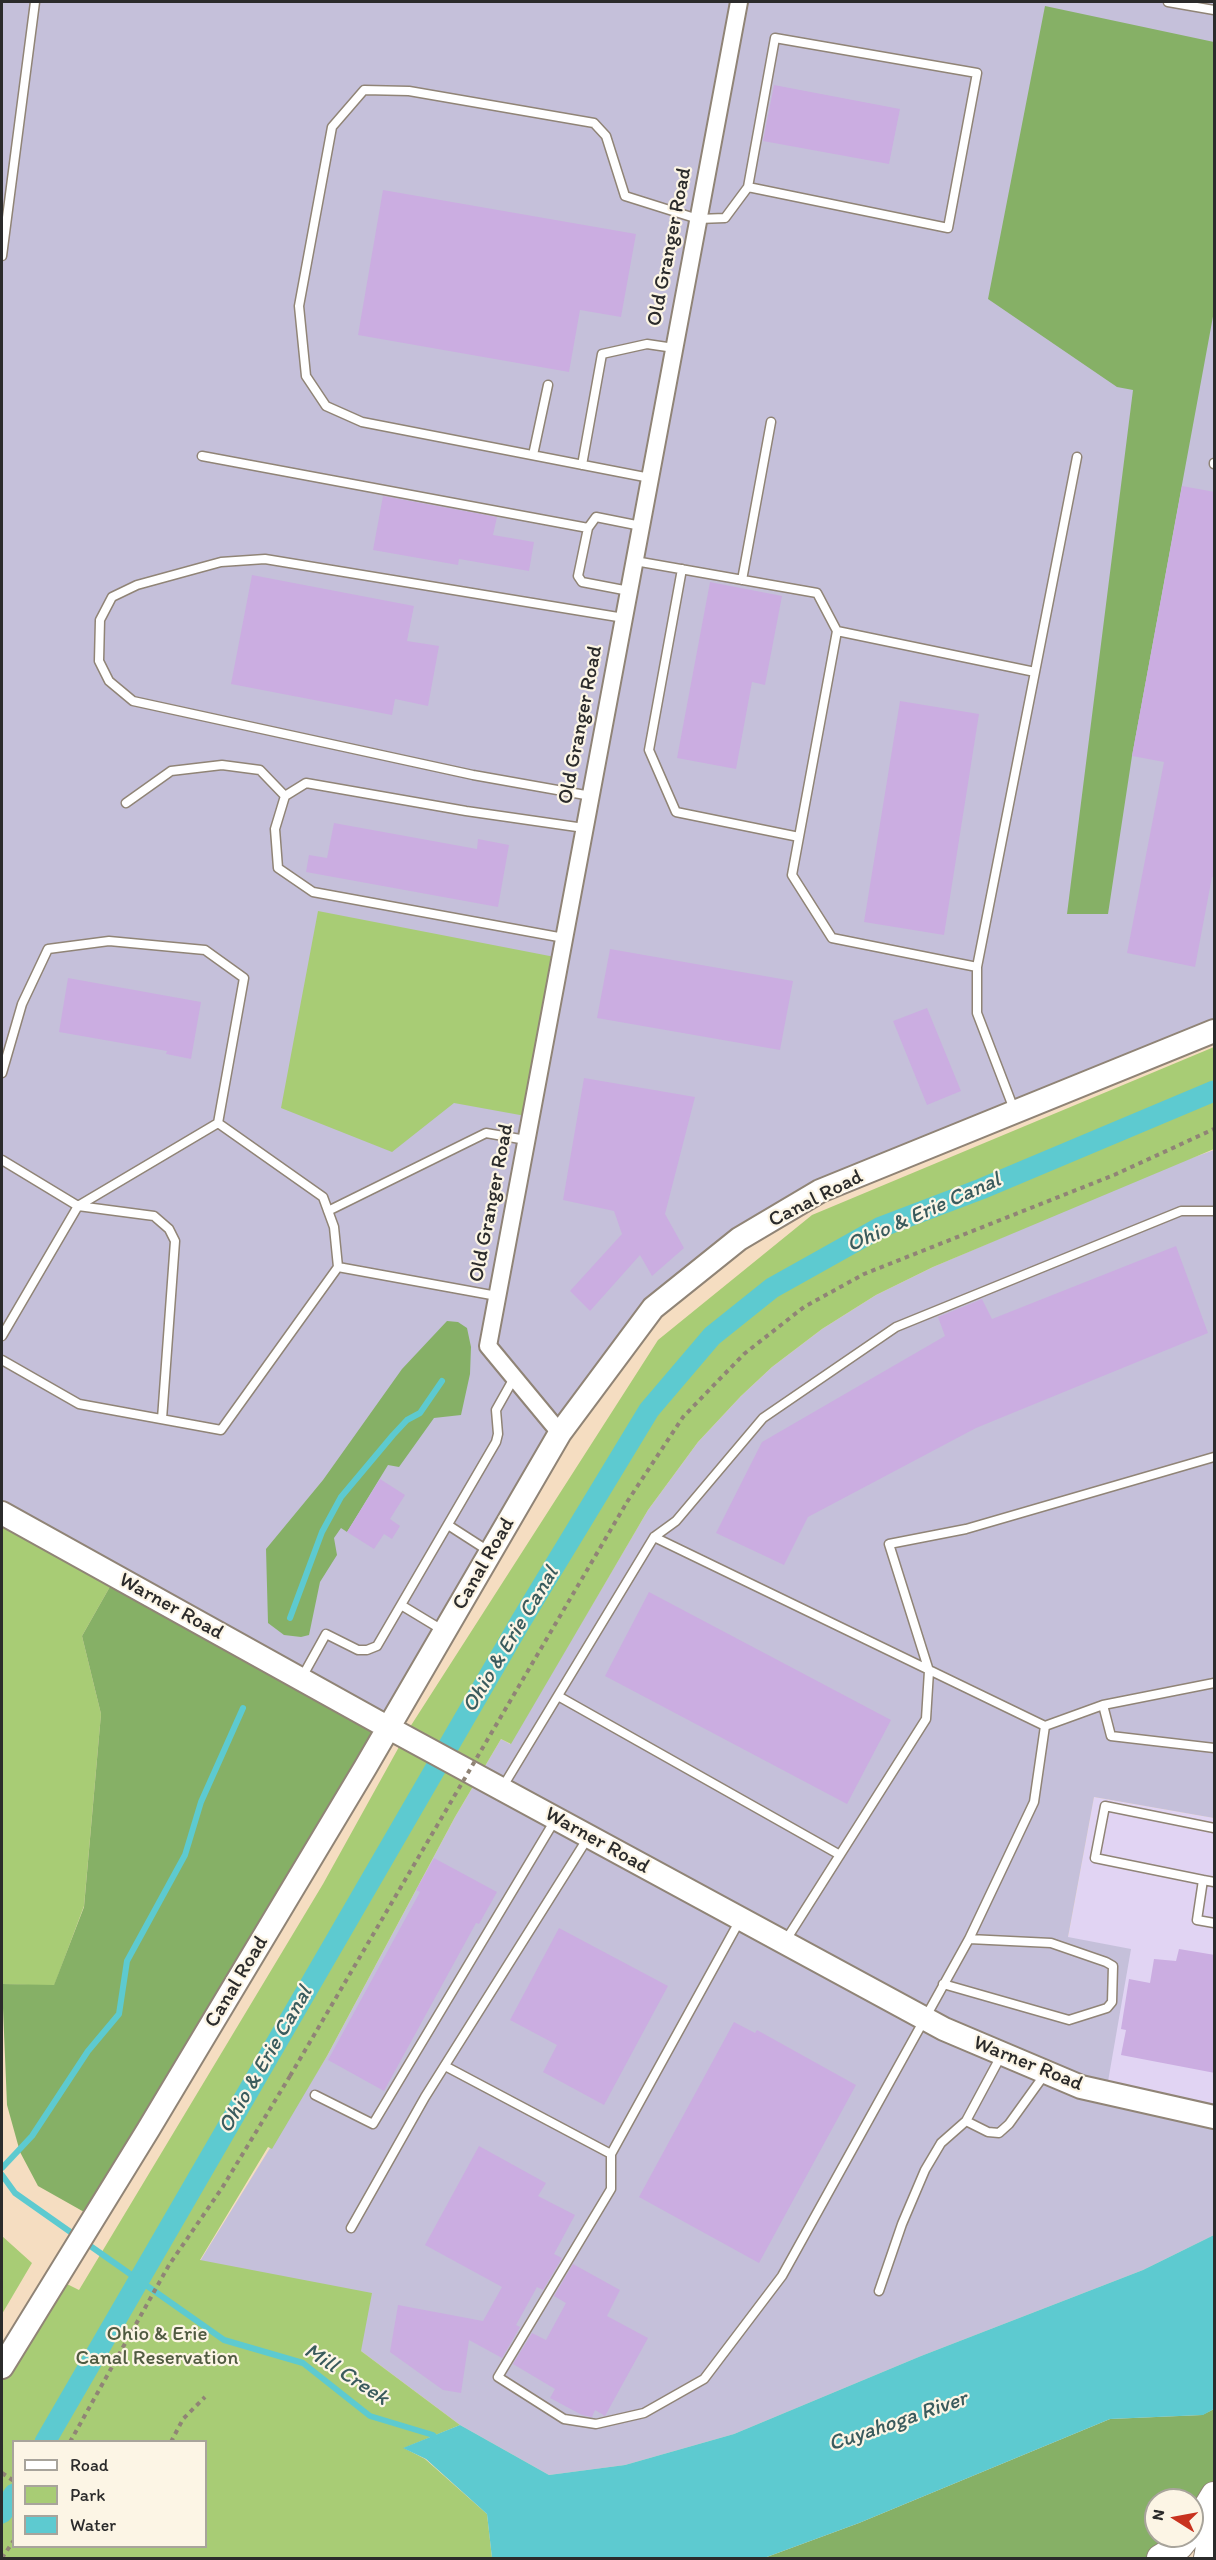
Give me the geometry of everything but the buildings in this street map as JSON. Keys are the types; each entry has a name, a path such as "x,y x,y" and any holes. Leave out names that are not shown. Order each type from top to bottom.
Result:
{"main road":[{"path":"1204,2512 1215,2495"},
{"path":"1207,2559 1215,2522"},
{"path":"1160,2559 1177,2548"}],"street":[{"name":"Old Granger Road","path":"560,1433 488,1346 739,2"},
{"name":"Canal Road","path":"2,2367 44,2295 397,1732 444,1632 560,1433 652,1308 739,1239 820,1191 1215,1031"},
{"name":"Warner Road","path":"2,1513 397,1732 924,2019 1081,2087 1215,2117"}],"lane":[{"path":"2,256 35,2"},
{"path":"1168,2 1215,10"},
{"path":"650,478 362,422 326,406 306,376 299,306 332,127 364,90 409,91 594,123 606,136 625,196 698,219 725,218 747,187 775,38 977,73 948,228 747,187"},
{"path":"582,465 602,354 647,344 674,348"},
{"path":"533,455 548,385"},
{"path":"742,580 771,422"},
{"path":"202,456 588,528"},
{"path":"1015,1113 977,1013 977,967 1077,457"},
{"path":"629,591 582,582 578,576 588,528 596,517 641,526"},
{"path":"591,796 473,775 133,701 109,681 99,661 100,620 112,597 137,585 221,562 265,559 624,618"},
{"path":"635,561 817,593 837,631 792,875 832,938 977,967"},
{"path":"682,569 649,750 676,812 799,837"},
{"path":"837,631 1035,672"},
{"path":"126,803 171,771 222,765 261,770 285,796"},
{"path":"564,938 313,892 278,868 275,829 285,796 306,783 466,811 584,828"},
{"path":"2,1073 22,1004 48,949 109,942 205,950 244,978 218,1123 78,1206 2,1336"},
{"path":"2,1360 79,1404 221,1430 338,1267 334,1227 323,1197 218,1123"},
{"path":"328,1212 486,1133 526,1140"},
{"path":"2,1160 78,1206 154,1216 169,1228 175,1241 162,1419"},
{"path":"502,1789 654,1537 676,1521 763,1418 896,1327 1181,1210 1215,1211"},
{"path":"338,1267 497,1296"},
{"path":"301,1679 327,1634 358,1650 368,1650 377,1646 496,1442 498,1434 496,1410 514,1378"},
{"path":"784,1942 926,1719 929,1671 889,1544 966,1529 1215,1457"},
{"path":"448,1525 490,1552"},
{"path":"654,1537 1045,1726 1103,1705 1215,1683"},
{"path":"401,1605 444,1632"},
{"path":"558,1696 840,1855"},
{"path":"1103,1705 1111,1736 1215,1748"},
{"path":"741,1918 611,2154 611,2189 498,2377 564,2419 596,2424 644,2413 704,2379 782,2276 969,1940 1034,1802 1045,1726"},
{"path":"1215,1828 1105,1806 1095,1858 1215,1882"},
{"path":"315,2095 373,2124 556,1818"},
{"path":"351,2228 445,2066 589,1836"},
{"path":"1203,1880 1197,1920 1215,1923"},
{"path":"944,1984 1069,2020 1107,2008 1112,2002 1113,1966 1107,1962 1051,1943 969,1940"},
{"path":"879,2291 902,2224 925,2170 941,2143 966,2121 1002,2054"},
{"path":"445,2066 611,2154"},
{"path":"966,2121 987,2132 999,2133 1009,2124 1046,2073"}],"path":[{"path":"71,2440 169,2265 222,2188 290,2076 627,1502 683,1417 744,1354 804,1307 864,1274 1114,1175 1215,1129"},
{"path":"172,2440 183,2420 205,2397"},
{"path":"2,2559 12,2543"}],"shaded area":[{"path":"2,2 1214,2 1214,1031 820,1191 653,1308 559,1432 389,1728 2,1513"},
{"path":"1214,1150 1214,1818 1094,1797 1068,1937 1131,1949 1106,2093 1214,2117 1214,2235 1143,2270 921,2356 734,2434 625,2465 549,2475 460,2425 361,2351 200,2261 327,2056 455,1817 501,1739 510,1744 648,1510 698,1442 772,1367 822,1329 876,1295 933,1267 1169,1166"},
{"path":"1094,1797 1214,1818 1214,2117 1106,2093 1068,1937"}],"green space":[{"path":"1045,6 1214,42 1214,311 1132,756 1108,914 1067,914 1133,390 1117,387 988,299"},
{"path":"318,911 560,958 531,1117 454,1103 392,1152 281,1108"},
{"name":"Ohio & Erie Canal Reservation","path":"1214,1047 1214,1149 933,1267 876,1295 822,1329 772,1367 698,1442 648,1510 511,1744 501,1739 455,1817 327,2056 272,2149 268,2147 200,2260 372,2293 361,2351 460,2425 404,2448 425,2459 487,2514 492,2558 2,2558 2,2367 55,2278 79,2290 323,1884 410,1727 658,1340 812,1215"},
{"path":"447,1321 458,1322 467,1328 471,1347 470,1374 461,1415 434,1418 399,1467 388,1465 347,1532 341,1528 334,1538 337,1555 320,1582 309,1635 301,1637 284,1635 268,1623 266,1549 323,1480 402,1369"},
{"path":"2,1513 116,1576 82,1636 101,1714 84,1906 54,1986 2,1984"},
{"path":"116,1576 389,1728 93,2217 38,2186 20,2152 7,2105 2,1984 54,1985 84,1907 101,1714 82,1636"},
{"path":"2,2236 32,2263 2,2314"},
{"path":"1214,2409 1214,2495 1204,2511 1204,2488 1144,2488 1144,2548 1173,2548 1160,2558 764,2558 859,2523 1110,2419 1202,2415"}],"water":[{"name":"Cuyahoga River","path":"1214,2235 1214,2409 1203,2415 1110,2419 859,2523 764,2558 492,2558 487,2514 426,2459 403,2448 460,2425 549,2475 625,2465 734,2434 921,2356 1143,2270"}],"waterway":[{"name":"Ohio & Erie Canal","path":"46,2440 521,1621 649,1410 712,1336 772,1288 881,1227 981,1189 1214,1091"},
{"path":"290,1618 322,1532 341,1497 407,1420 420,1413 442,1381"},
{"path":"2,2168 32,2136 88,2051 119,2014 127,1961 185,1855 201,1802 243,1708"},
{"name":"Mill Creek","path":"2,2175 15,2193 224,2340 303,2363 370,2416 433,2435 437,2440"},
{"name":"Ohio & Erie Canal","path":"2,2513 12,2497"}]}
